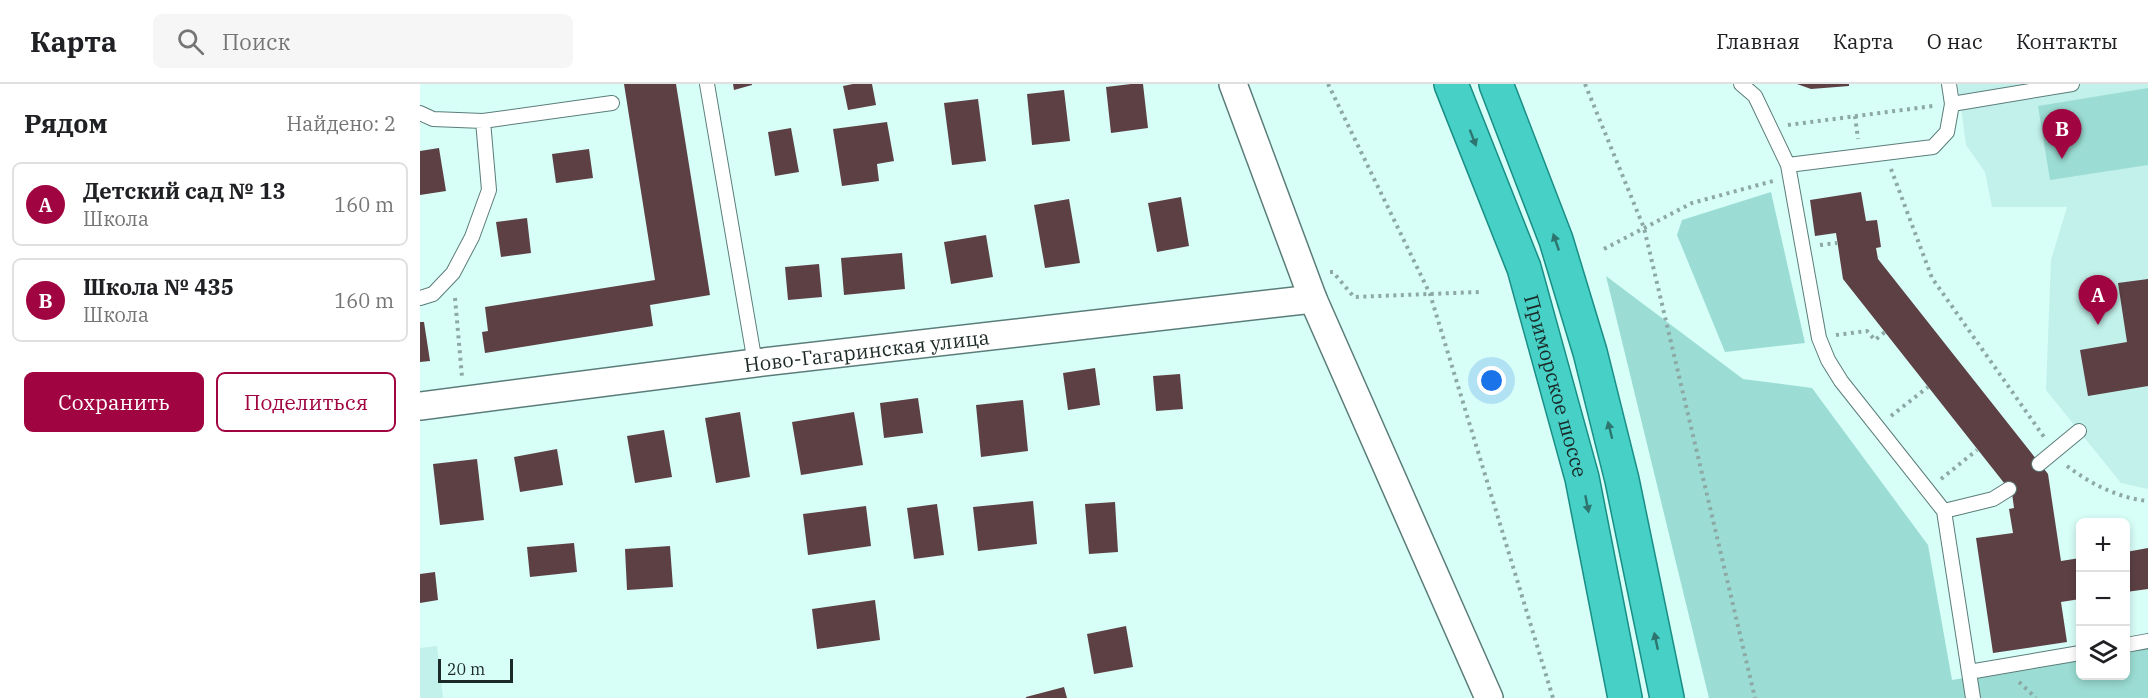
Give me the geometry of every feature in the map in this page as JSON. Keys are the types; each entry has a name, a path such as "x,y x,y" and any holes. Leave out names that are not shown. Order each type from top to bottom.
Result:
{"highway":[{"name":"Приморское шоссе","path":"1451,84 1527,279 1582,478 1625,698"},
{"name":"Приморское шоссе","path":"1496,84 1556,240 1590,352 1625,491 1667,698"}],"street":[{"path":"1233,84 1308,286 1489,698"},
{"name":"Ново-Гагаринская улица","path":"420,406 755,363 1308,286"}],"lane":[{"path":"707,84 755,363"},
{"path":"1742,84 1755,96 1789,171 1819,338 1828,360 1841,381 1944,511 1973,698"},
{"path":"1789,171 1886,153 1933,147 1947,132 1952,104 1949,84"},
{"path":"1952,104 2072,84"},
{"path":"420,113 433,119 483,121 612,103"},
{"path":"420,298 433,294 453,273 472,237 489,190 483,121"},
{"path":"2039,464 2079,431"},
{"path":"1944,511 1993,499 2009,489"},
{"path":"2130,644 2148,641"},
{"path":"1969,672 2076,653"}],"path":[{"path":"1328,84 1430,294 1553,698"},
{"path":"1585,84 1644,228 1755,698"},
{"path":"1770,127 1952,104"},
{"path":"1886,153 1932,278 2061,461 2083,478 2110,492 2148,501"},
{"path":"1604,249 1692,203 1789,171"},
{"path":"1308,286 1333,272 1354,297 1479,292"},
{"path":"453,273 464,400"},
{"path":"1819,338 1868,331 1875,340 1885,332"},
{"path":"1877,426 1928,387"},
{"path":"1927,490 1977,450"}],"shaded area":[{"path":"1958,84 2148,84 2148,489 2121,483 2046,390 2051,260 2067,207 1992,207 1985,172 1966,145"},
{"path":"2148,88 2148,165 2050,180 2038,106"},
{"path":"1771,192 1805,343 1725,352 1677,235 1682,220"},
{"path":"1606,276 1743,379 1812,388 1928,545 1952,680 2076,659 2076,680 2130,680 2130,649 2148,646 2148,698 1709,698"},
{"path":"437,646 443,698 420,698 420,648"}],"building":[{"path":"624,84 676,84 710,295 650,305 653,326 485,353 482,332 488,331 485,307 655,280"},
{"path":"733,84 752,84 752,85 734,90"},
{"path":"872,84 876,105 848,110 843,86"},
{"path":"1143,84 1148,128 1111,133 1106,87"},
{"path":"1797,84 1849,84 1849,86 1811,89"},
{"path":"1064,90 1070,141 1032,145 1027,94"},
{"path":"978,99 986,161 952,165 944,103"},
{"path":"887,122 894,161 877,164 879,181 842,186 833,129"},
{"path":"791,128 799,172 775,176 768,132"},
{"path":"439,148 446,191 420,195 420,151"},
{"path":"589,149 593,178 556,183 552,154"},
{"path":"1861,192 1866,221 1877,220 1881,247 1876,248 1878,259 2048,474 2061,561 2076,559 2076,600 2061,602 2067,642 1993,653 1976,538 2013,533 2009,509 2014,508 2012,493 1843,279 1836,233 1815,236 1810,200"},
{"path":"1181,197 1189,246 1157,252 1148,203"},
{"path":"1069,199 1080,263 1045,268 1034,205"},
{"path":"527,218 531,253 501,257 496,222"},
{"path":"986,235 993,277 951,284 944,242"},
{"path":"902,253 905,289 844,295 841,258"},
{"path":"819,264 822,297 788,300 785,267"},
{"path":"2148,279 2148,386 2088,396 2080,350 2127,342 2118,283"},
{"path":"420,322 424,322 430,361 420,362"},
{"path":"1095,368 1100,405 1068,410 1063,373"},
{"path":"1180,374 1183,409 1156,411 1153,376"},
{"path":"918,398 923,433 884,438 880,403"},
{"path":"1023,400 1028,451 981,457 976,405"},
{"path":"740,412 750,477 716,483 705,418"},
{"path":"854,412 863,465 801,475 792,422"},
{"path":"664,430 672,477 635,483 627,436"},
{"path":"557,449 563,485 520,492 514,457"},
{"path":"477,459 484,520 440,525 433,464"},
{"path":"1033,501 1037,544 978,551 973,507"},
{"path":"1115,502 1118,552 1089,554 1085,504"},
{"path":"937,504 944,555 914,559 907,508"},
{"path":"866,506 871,546 808,555 803,514"},
{"path":"574,543 577,572 530,577 527,547"},
{"path":"670,546 673,587 627,590 625,549"},
{"path":"2148,548 2148,589 2130,591 2130,551"},
{"path":"435,572 438,600 420,603 420,574"},
{"path":"875,600 880,640 817,649 812,609"},
{"path":"1126,626 1133,667 1094,674 1087,634"},
{"path":"1064,687 1067,698 1026,698 1026,697"}],"place":[{"name":"Школа № 435","path":"2062,159"},
{"name":"Детский сад № 13","path":"2098,325"}]}
